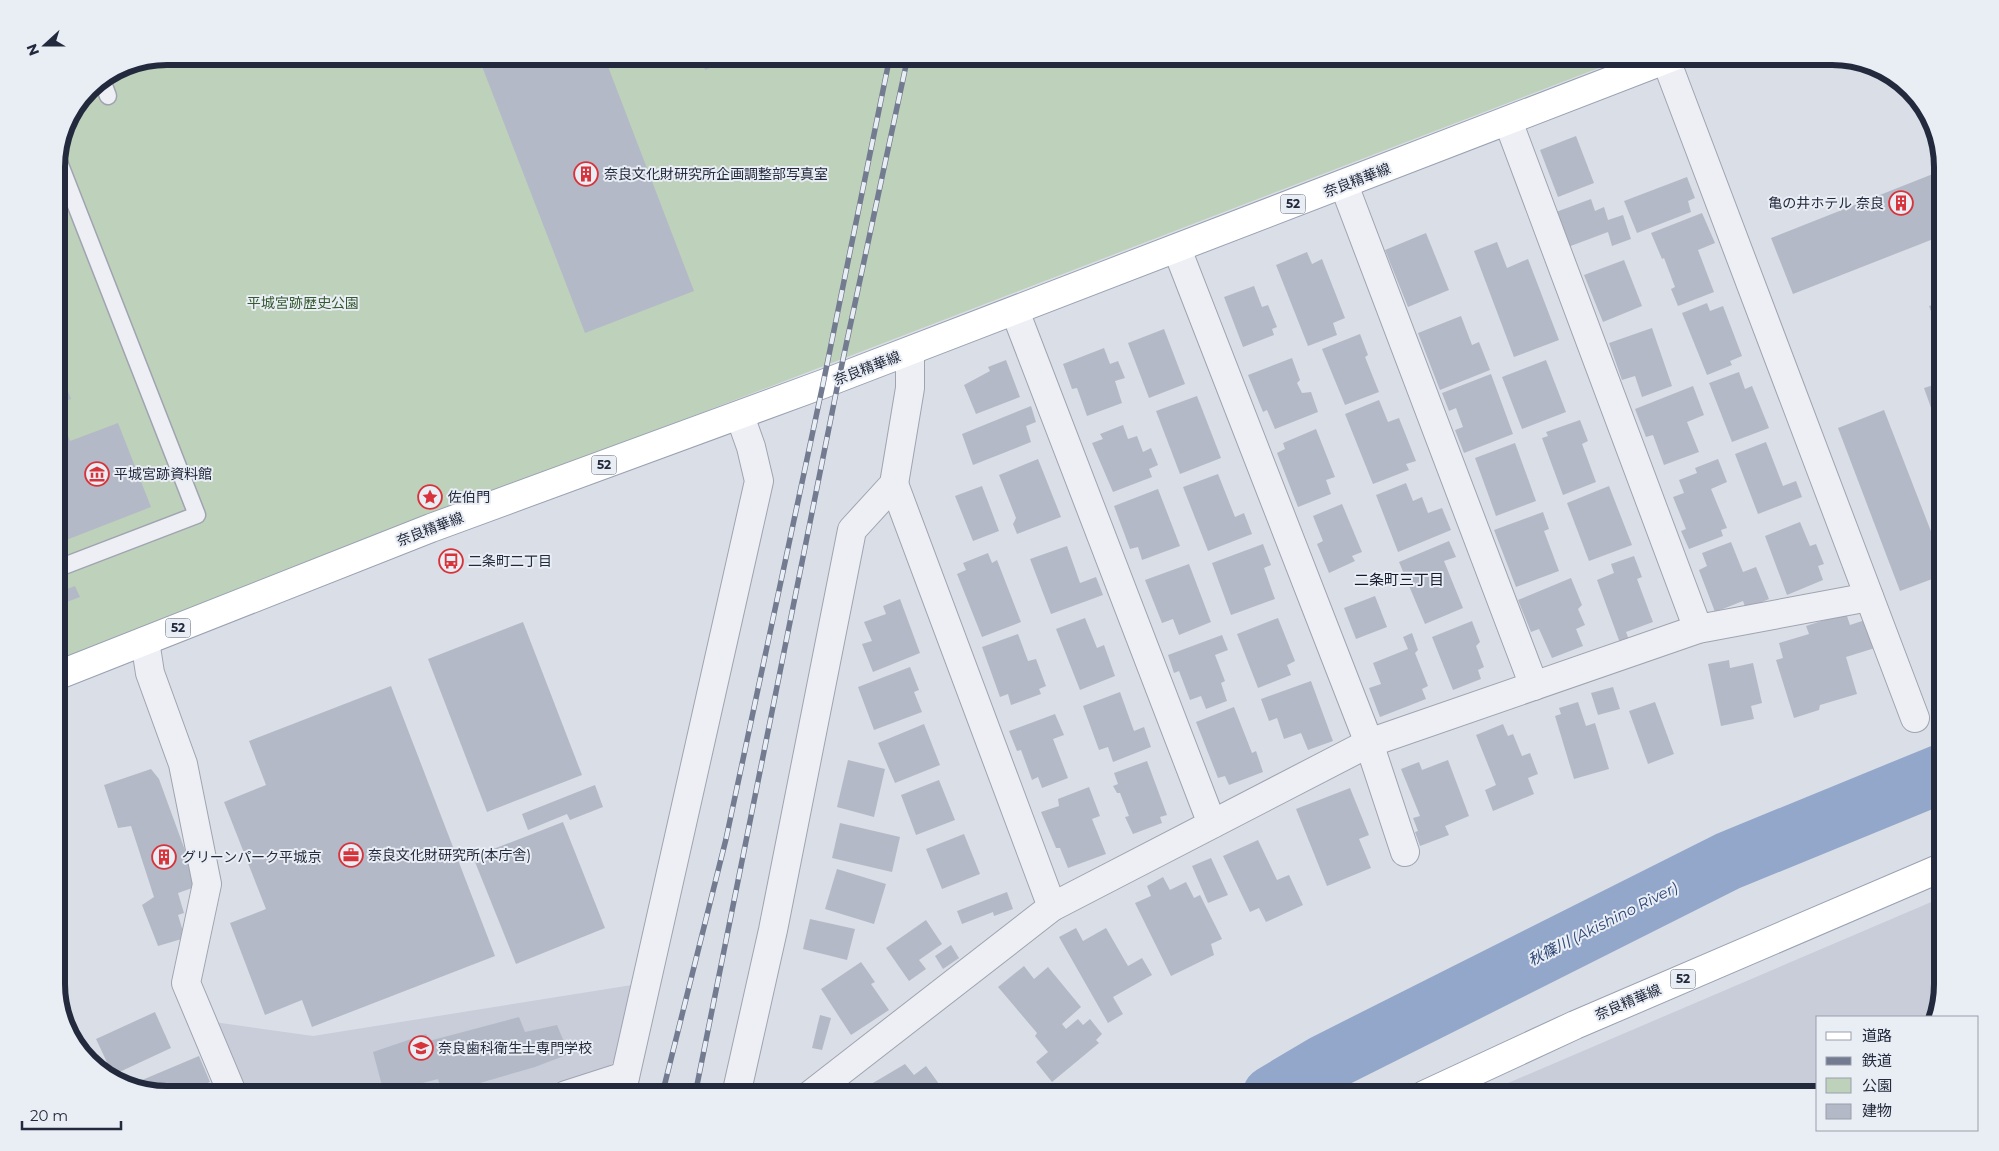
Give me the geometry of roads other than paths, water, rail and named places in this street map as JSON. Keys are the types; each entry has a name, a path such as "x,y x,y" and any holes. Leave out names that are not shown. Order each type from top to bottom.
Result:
{"main road":[{"name":"奈良精華線","path":"65,672 431,528 740,416 1653,65"},
{"name":"奈良精華線","path":"1443,1086 1566,1029 1934,871"}],"street":[{"path":"1674,65 1915,718"},
{"path":"1508,121 1698,629"},
{"path":"1344,185 1534,686"},
{"path":"1177,248 1369,743 1405,852"},
{"path":"1015,311 1212,824"},
{"path":"910,351 910,388 894,484 1052,907"},
{"path":"623,1085 759,480 751,447 740,416"},
{"path":"738,1086 772,930 852,530 894,484"},
{"path":"822,1086 1052,907 1369,743 1698,629 1869,597"},
{"path":"145,641 150,673 183,764 207,884 186,982 229,1086"}],"lane":[{"path":"104,86 108,96"},
{"path":"65,177 197,515 65,566"}],"waterway":[{"name":"秋篠川 (Akishino River)","path":"1287,1086 1324,1064 1728,861 1934,777"}],"railway":[{"path":"664,1086 726,839 823,384 888,65"},
{"path":"697,1086 839,378 906,65"}],"place":[{"name":"奈良文化財研究所企画調整部写真室","path":"586,174"},
{"name":"亀の井ホテル 奈良","path":"1901,203"},
{"name":"平城宮跡資料館","path":"97,474"},
{"name":"佐伯門","path":"430,497"},
{"name":"二条町二丁目","path":"451,561"},
{"name":"奈良文化財研究所(本庁舎)","path":"351,855"},
{"name":"グリーンパーク平城京","path":"164,857"},
{"name":"奈良歯科衛生士専門学校","path":"421,1048"}],"district":[{"name":"二条町三丁目","path":"1399,580"}],"park label":[{"name":"平城宮跡歴史公園","path":"303,303"}]}
